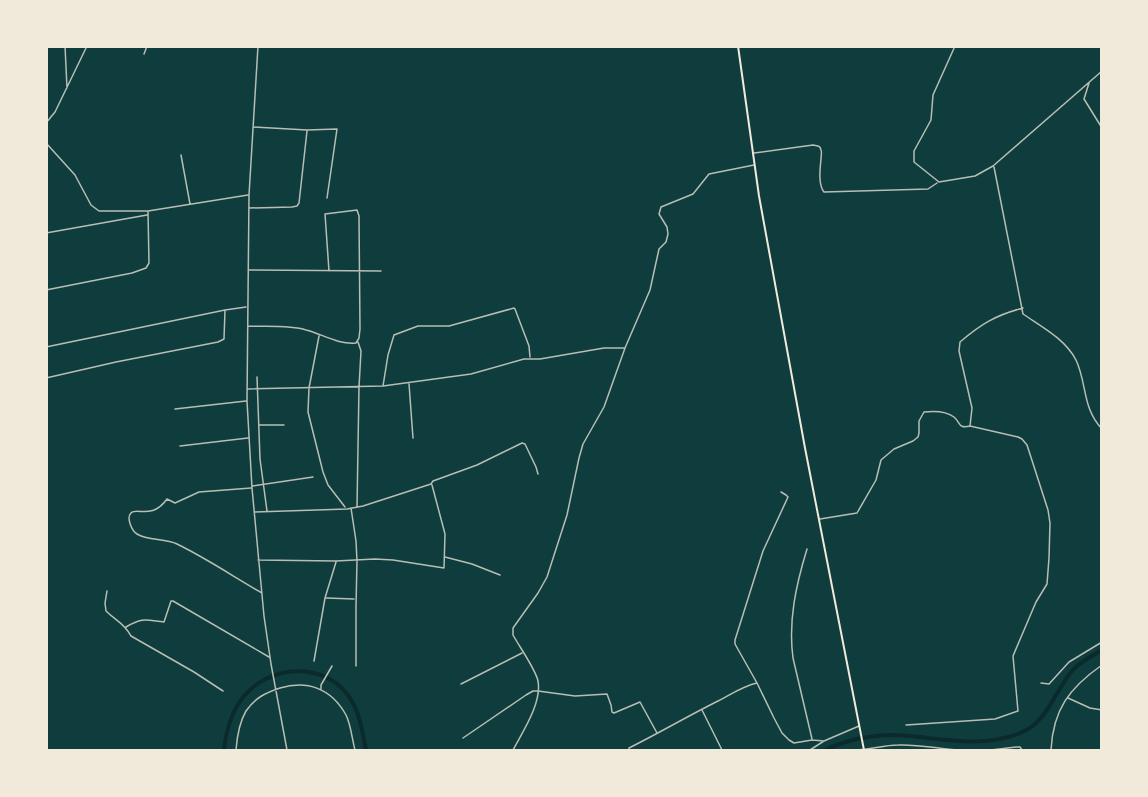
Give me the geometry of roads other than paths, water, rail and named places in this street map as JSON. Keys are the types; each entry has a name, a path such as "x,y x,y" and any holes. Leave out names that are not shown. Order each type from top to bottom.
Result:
{"main road":[{"path":"738,46 759,196 864,749"}],"street":[{"path":"65,46 67,88"},
{"path":"46,123 55,112 87,46"},
{"path":"144,54 147,46"},
{"path":"258,46 249,195 246,389 258,561 271,664 287,750"},
{"path":"939,182 914,162 914,151 931,120 933,95 955,46"},
{"path":"753,153 818,146 821,151 821,189 824,192 928,189 939,182 975,176 993,166 1101,71"},
{"path":"1090,81 1084,99 1101,128"},
{"path":"252,127 337,129 327,198"},
{"path":"249,208 297,206 307,130"},
{"path":"46,142 75,175 88,201 99,211 148,211 249,195"},
{"path":"181,155 190,204"},
{"path":"513,750 534,710 538,680 513,635 513,628 547,577 567,515 583,444 604,407 625,348 650,290 659,249 667,238 668,230 659,214 661,207 693,194 709,174 755,165"},
{"path":"993,166 1023,314 1068,348 1076,361 1089,410 1101,429"},
{"path":"329,271 325,214 357,210 359,216 360,329 358,341 361,347 357,507"},
{"path":"46,290 132,273 146,268 148,211"},
{"path":"46,233 148,215"},
{"path":"248,270 381,271"},
{"path":"46,347 247,307"},
{"path":"383,386 394,335 418,326 449,326 512,308 515,309 529,346 531,358"},
{"path":"970,426 972,408 959,351 960,342 973,331 1003,313 1023,308"},
{"path":"46,378 218,342 224,339 225,335 225,310"},
{"path":"247,326 299,328 351,344 358,341"},
{"path":"319,335 309,388 308,412 328,485 346,509"},
{"path":"246,389 383,386 471,374 531,358 540,359 604,348 625,348"},
{"path":"257,377 260,459 267,511"},
{"path":"409,383 413,438"},
{"path":"175,409 247,401"},
{"path":"819,519 858,513 876,480 881,460 894,449 918,437 919,422 924,412 944,412 954,418 960,426 966,428 970,426 1018,437 1027,445 1050,523 1048,579 1012,656 1018,711 995,719 906,725"},
{"path":"258,425 284,424"},
{"path":"180,446 249,438"},
{"path":"254,512 357,507 431,484 522,443 525,444 538,474"},
{"path":"262,593 175,543 136,533 131,526 131,513 148,513 161,508 167,499 175,503 199,492 252,487 313,477"},
{"path":"258,561 393,560 444,568 444,531 431,484"},
{"path":"781,492 788,497 763,550 735,640 736,646 774,718 789,740 794,743 824,741"},
{"path":"351,508 357,561 356,666"},
{"path":"807,549 791,618 791,644 812,740"},
{"path":"444,557 472,564 500,575"},
{"path":"314,661 325,598 336,561"},
{"path":"107,591 106,611 121,622 131,636 223,691"},
{"path":"325,598 356,598"},
{"path":"126,627 148,619 164,622 171,601 173,601 270,657"},
{"path":"1041,683 1049,684 1069,662 1101,642"},
{"path":"461,684 522,652"},
{"path":"1051,750 1058,715 1067,698 1086,676 1101,664"},
{"path":"320,690 331,667"},
{"path":"628,750 702,709 757,683"},
{"path":"236,750 240,724 247,710 260,695 300,684 320,690 339,706 346,716 355,750"},
{"path":"463,738 526,695 538,691 575,696 607,694 614,713 640,702 657,733"},
{"path":"1067,698 1101,710"},
{"path":"702,709 722,750"},
{"path":"810,750 824,741 859,728"},
{"path":"855,750 902,744 959,750"},
{"path":"991,750 1020,747 1022,750"}],"waterway":[{"path":"826,750 850,741 876,736 900,735 983,741 1020,733 1044,715 1075,668 1102,650"},
{"path":"224,750 230,721 245,695 268,678 296,671 324,676 347,694 358,714 366,750"}]}
